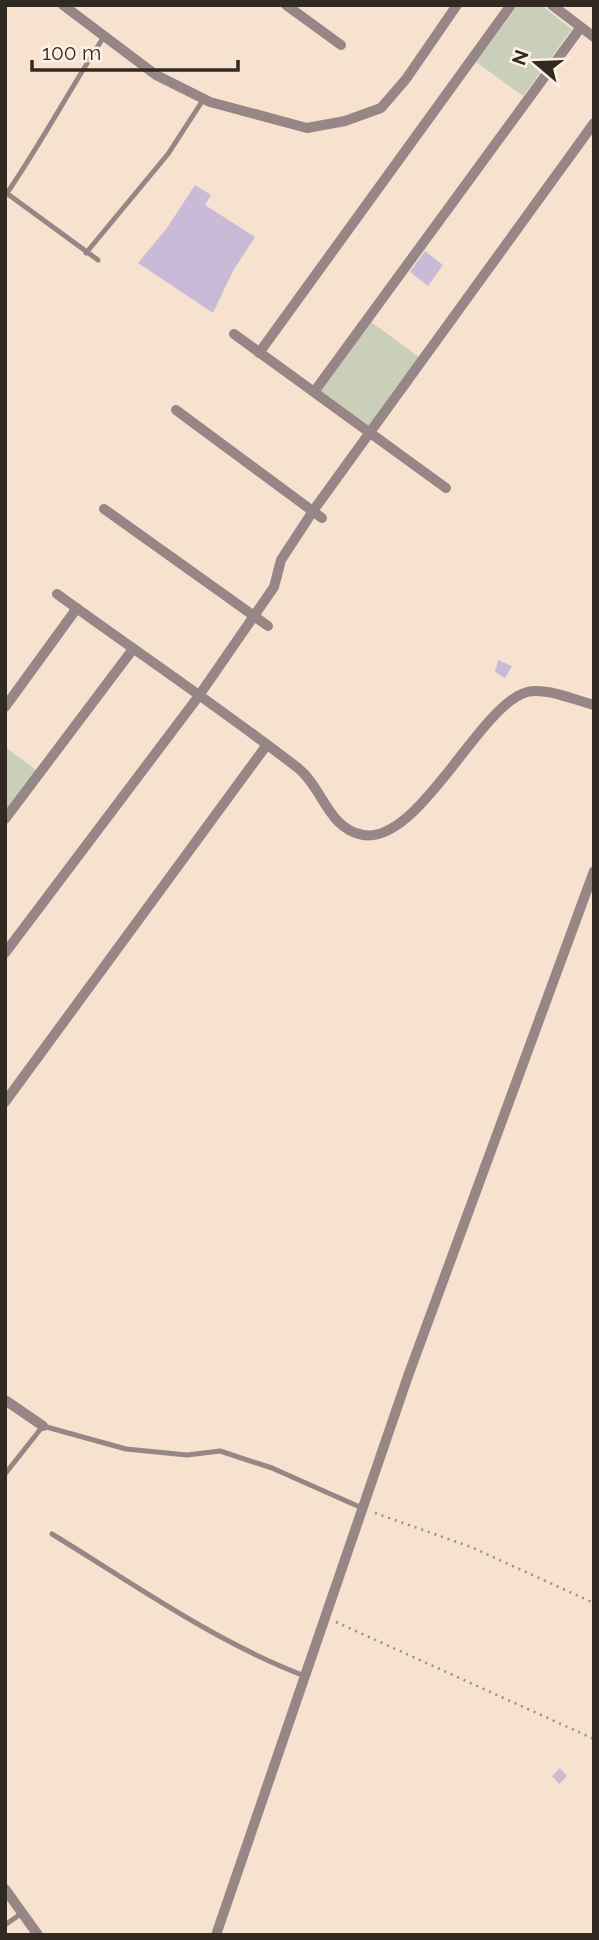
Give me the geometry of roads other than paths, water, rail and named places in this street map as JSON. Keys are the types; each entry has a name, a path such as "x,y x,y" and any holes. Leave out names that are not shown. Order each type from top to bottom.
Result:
{"street":[{"path":"63,5 156,75 204,99 307,128 362,116 381,108 457,5"},
{"path":"286,5 341,45"},
{"path":"259,353 511,5"},
{"path":"552,5 594,37"},
{"path":"314,392 581,27"},
{"path":"5,953 198,696 274,587 281,560 317,515 371,432 594,123"},
{"path":"234,334 446,488"},
{"path":"176,410 317,515"},
{"path":"104,509 268,626"},
{"path":"57,594 301,770 342,827 366,835 384,832 400,823 444,778 506,705 524,693 536,691 594,705"},
{"path":"5,707 77,608"},
{"path":"5,819 133,649"},
{"path":"5,1102 266,746"},
{"path":"216,1935 365,1510 408,1376 592,883 594,871"},
{"path":"5,1400 43,1426"},
{"path":"5,1889 38,1935"}],"lane":[{"path":"98,260 6,193 36,151 79,73 105,35"},
{"path":"86,253 169,154 204,99"},
{"path":"5,1474 43,1426 126,1449 187,1455 220,1451 272,1468 365,1510"},
{"path":"52,1534 173,1609 271,1663 305,1676"},
{"path":"5,1925 22,1913"}]}
